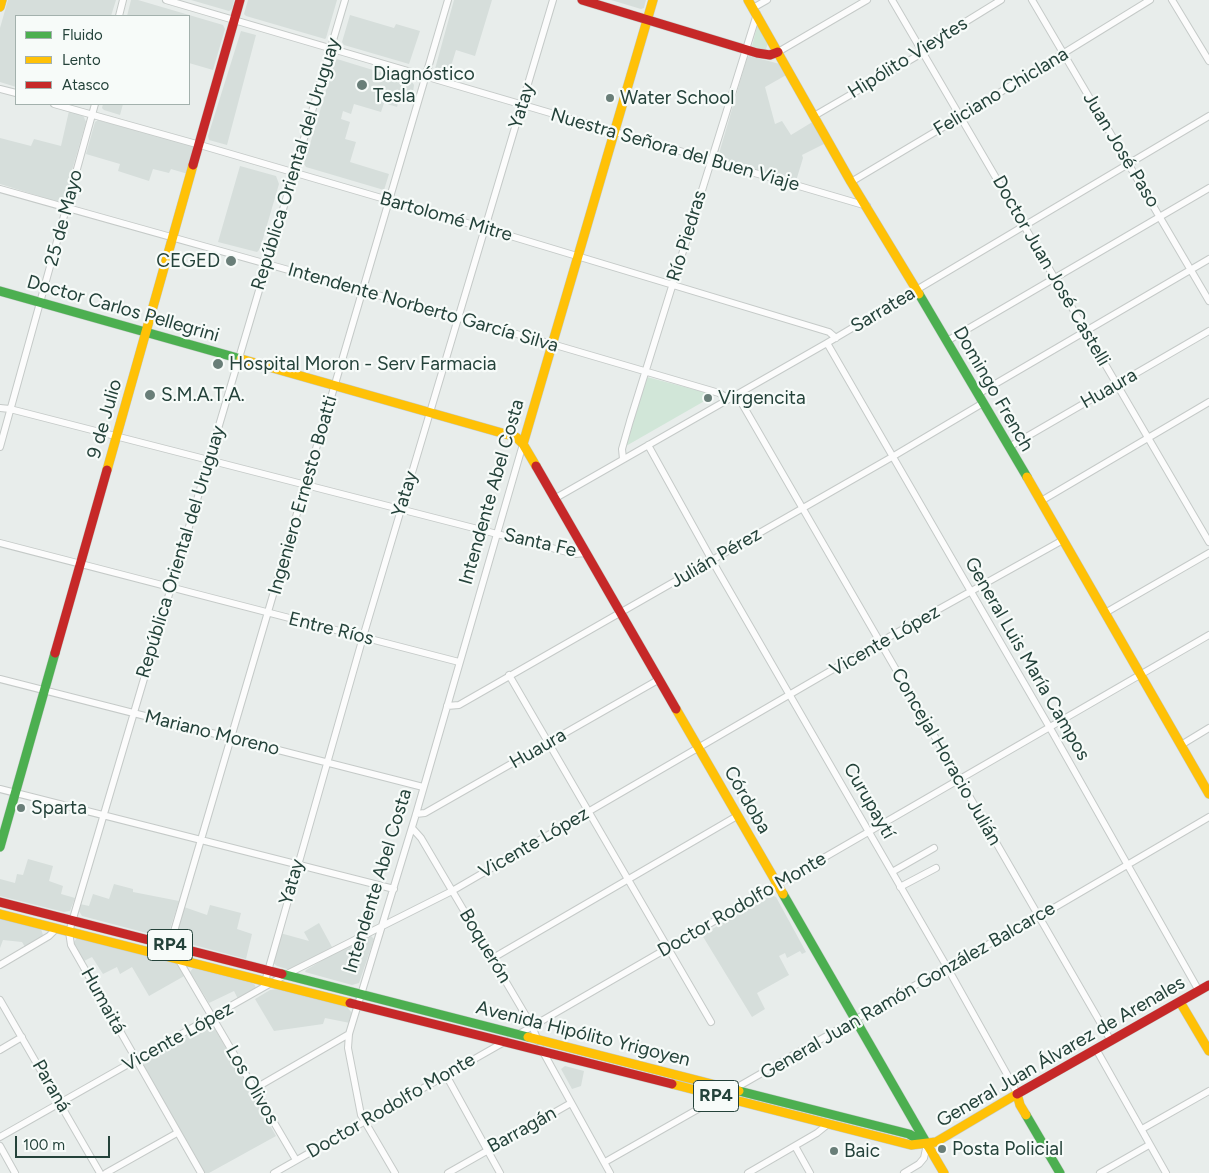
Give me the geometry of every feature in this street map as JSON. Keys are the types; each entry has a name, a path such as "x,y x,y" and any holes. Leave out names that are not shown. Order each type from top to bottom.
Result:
{"street":[{"path":"0,7 2,0"},
{"path":"119,15 123,0"},
{"name":"Nuestra Señora del Buen Viaje","path":"166,0 867,206"},
{"name":"9 de Julio","path":"0,847 174,239 240,0"},
{"name":"República Oriental del Uruguay","path":"69,932 345,0"},
{"name":"Ingeniero Ernesto Boatti","path":"170,945 448,0"},
{"name":"Yatay","path":"267,984 268,969 362,637 553,0"},
{"path":"582,0 764,55 778,52 866,0"},
{"name":"Intendente Abel Costa","path":"395,1173 364,1122 348,1048 349,1034 412,828 653,0"},
{"path":"753,7 767,0"},
{"name":"Doctor Juan José Castelli","path":"892,0 1209,542"},
{"name":"Hipólito Vieytes","path":"814,116 917,56 928,45 1001,0"},
{"name":"Juan José Paso","path":"1032,0 1209,301"},
{"name":"Feliciano Chiclana","path":"852,182 1150,0"},
{"path":"1172,0 1209,61"},
{"name":"Río Piedras","path":"623,459 622,449 645,372 746,50 753,7"},
{"name":"Domingo French","path":"753,7 852,182 1041,501 1209,794"},
{"path":"0,89 15,93"},
{"name":"Bartolomé Mitre","path":"58,105 200,144 578,256 829,332 836,338"},
{"name":"25 de Mayo","path":"0,447 95,105"},
{"name":"Sarratea","path":"554,499 836,338 1024,224 1209,116"},
{"path":"947,341 1209,188"},
{"name":"Intendente Norberto García Silva","path":"0,189 552,344 719,393 729,399"},
{"path":"978,394 1209,259"},
{"name":"Doctor Carlos Pellegrini","path":"0,291 516,437 523,444"},
{"name":"Huaura","path":"1009,447 1209,331"},
{"name":"General Luis María Campos","path":"827,343 1050,728 1199,991"},
{"name":"Concejal Horacio Julián","path":"737,395 1111,1040"},
{"path":"1041,501 1209,402"},
{"name":"Julián Pérez","path":"447,706 459,705 983,403"},
{"name":"Santa Fe","path":"0,408 575,554 586,553"},
{"name":"Córdoba","path":"523,444 944,1173"},
{"name":"Curupaytí","path":"648,446 947,966 1014,1085 1020,1105 1060,1173"},
{"name":"Vicente López","path":"0,1138 212,1018 267,984 452,890 880,642 1063,540"},
{"name":"Entre Ríos","path":"0,543 459,662"},
{"path":"1105,613 1209,553"},
{"name":"Doctor Rodolfo Monte","path":"274,1173 286,1170 296,1160 668,948 1209,635"},
{"path":"510,675 711,1022"},
{"name":"Mariano Moreno","path":"0,679 423,787"},
{"name":"Huaura","path":"416,814 426,813 658,680"},
{"path":"1181,745 1209,728"},
{"path":"0,789 394,889"},
{"path":"492,958 737,816"},
{"name":"General Juan Ramón González Balcarce","path":"605,1162 734,1090 947,966 1040,916 1209,817"},
{"name":"Boquerón","path":"412,828 421,838 532,1026 537,1039 610,1173"},
{"path":"892,872 934,848"},
{"path":"900,887 936,868"},
{"name":"Avenida Hipólito Yrigoyen","path":"0,902 909,1134 927,1144"},
{"name":"Avenida Hipólito Yrigoyen","path":"0,914 178,959 267,984 543,1050 910,1146 927,1144"},
{"path":"0,965 49,936 56,929"},
{"name":"Humaitá","path":"69,932 71,945 201,1173"},
{"path":"170,945 178,959"},
{"name":"Los Olivos","path":"178,959 296,1160"},
{"name":"General Juan Álvarez de Arenales","path":"927,1144 936,1142 1209,985"},
{"name":"Paraná","path":"0,1000 100,1173"},
{"path":"1180,1002 1209,1052"},
{"path":"254,1089 349,1034"},
{"path":"0,1050 22,1037"},
{"path":"1096,1049 1166,1173"},
{"path":"446,1075 500,1173"},
{"path":"1142,1129 1209,1091"},
{"name":"Barragán","path":"448,1173 571,1103"},
{"path":"748,1173 817,1133 827,1125"},
{"path":"106,1173 177,1132"},
{"path":"904,1173 920,1164 924,1158 927,1144"},
{"path":"1100,1173 1149,1145"},
{"path":"0,1146 15,1173"},
{"path":"795,1146 810,1173"}],"shaded area":[{"path":"8,0 116,0 111,15 15,15 15,87 0,82 0,28"},
{"path":"131,0 138,0 189,15 127,15"},
{"path":"191,0 234,0 232,9 229,11"},
{"path":"248,0 337,0 325,39 246,16 244,14"},
{"path":"454,0 492,0 475,56 456,50 448,76 435,69"},
{"path":"611,0 646,0 644,8 641,9"},
{"path":"190,15 223,25 225,29 213,70 190,63"},
{"path":"350,15 394,28 396,24 420,31 409,64 344,45 342,42"},
{"path":"241,31 256,35 227,145 209,140 208,136"},
{"path":"749,56 780,64 788,74 765,87 775,124 782,121 791,135 814,121 826,143 802,155 803,158 796,181 721,161 718,157"},
{"path":"337,59 412,82 414,85 413,92 402,90 397,107 384,103 381,112 354,104 351,114 343,111 341,119 350,122 345,139 356,142 350,162 389,174 384,190 306,167 304,164"},
{"path":"103,105 123,105 120,115 102,108"},
{"path":"69,111 83,115 86,122 64,198 58,202 0,184 0,138 31,146 34,139 61,146"},
{"path":"98,120 193,146 188,174 171,169 169,173 153,169 149,181 118,171 120,164 86,154 95,122"},
{"path":"240,166 276,176 279,184 260,249 257,252 218,242"},
{"path":"28,859 53,866 49,881 63,886 61,894 75,898 70,911 64,912 0,896 0,879 15,883 17,874 23,875"},
{"path":"114,884 133,889 133,892 179,901 168,935 162,937 82,916 79,911 80,904 89,906 93,894 109,899"},
{"path":"771,895 776,897 806,952 802,954 800,951 787,958 785,953 779,956 789,975 757,993 765,1009 752,1017 702,935"},
{"path":"210,905 241,913 237,929 252,934 246,959 179,941 176,935 184,907 207,915"},
{"path":"0,918 41,929 43,935 25,947 22,942 3,940 0,948"},
{"path":"319,923 332,947 294,969 290,970 273,963 280,933 309,941 304,932"},
{"path":"370,935 374,939 359,983 352,985 305,972 360,938"},
{"path":"77,938 178,964 186,975 149,996 132,967 120,974 117,967 103,974 92,957 84,961 73,943"},
{"path":"193,968 252,983 256,989 239,1001 234,991 209,1003 190,972"},
{"path":"276,989 347,1007 352,1013 350,1023 325,1018 323,1024 274,1031 255,999 270,990"},
{"path":"211,1022 276,1136 209,1173 204,1173 141,1062"},
{"path":"565,1066 584,1071 581,1086 572,1089 561,1069"}],"green space":[{"path":"757,27 759,27 769,41 766,49 763,50 752,46"},
{"path":"647,377 715,395 626,446"}],"traffic: fast":[{"path":"0,291 241,359"},
{"path":"919,294 1027,477"},
{"path":"0,847 55,653"},
{"path":"783,894 927,1144"},
{"path":"282,974 528,1037"},
{"path":"739,1091 909,1134 926,1144"},
{"path":"1026,1115 1060,1173"}],"traffic: slow":[{"path":"0,7 2,0"},
{"path":"523,444 653,0"},
{"path":"748,0 851,182 919,294"},
{"path":"107,470 193,165"},
{"path":"241,359 516,437 523,444 536,466"},
{"path":"1027,477 1209,794"},
{"path":"676,709 783,894"},
{"path":"0,914 350,1003"},
{"path":"1180,1002 1209,1051"},
{"path":"528,1037 739,1091"},
{"path":"672,1084 911,1145 936,1142 1017,1094 1020,1105 1026,1115"},
{"path":"927,1144 944,1173"}],"traffic: jam":[{"path":"193,165 240,0"},
{"path":"582,0 757,53 770,55 778,52"},
{"path":"536,466 676,709"},
{"path":"55,653 107,470"},
{"path":"0,902 282,974"},
{"path":"1017,1094 1209,985"},
{"path":"350,1003 672,1084"}],"place":[{"name":"Diagnóstico Tesla","path":"362,85"},
{"name":"Water School","path":"610,98"},
{"name":"CEGED","path":"231,261"},
{"name":"Hospital Moron - Serv Farmacia","path":"218,364"},
{"name":"S.M.A.T.A.","path":"150,395"},
{"name":"Virgencita","path":"708,398"},
{"name":"Sparta","path":"21,808"},
{"name":"Posta Policial","path":"942,1149"},
{"name":"Baic","path":"834,1151"}]}
